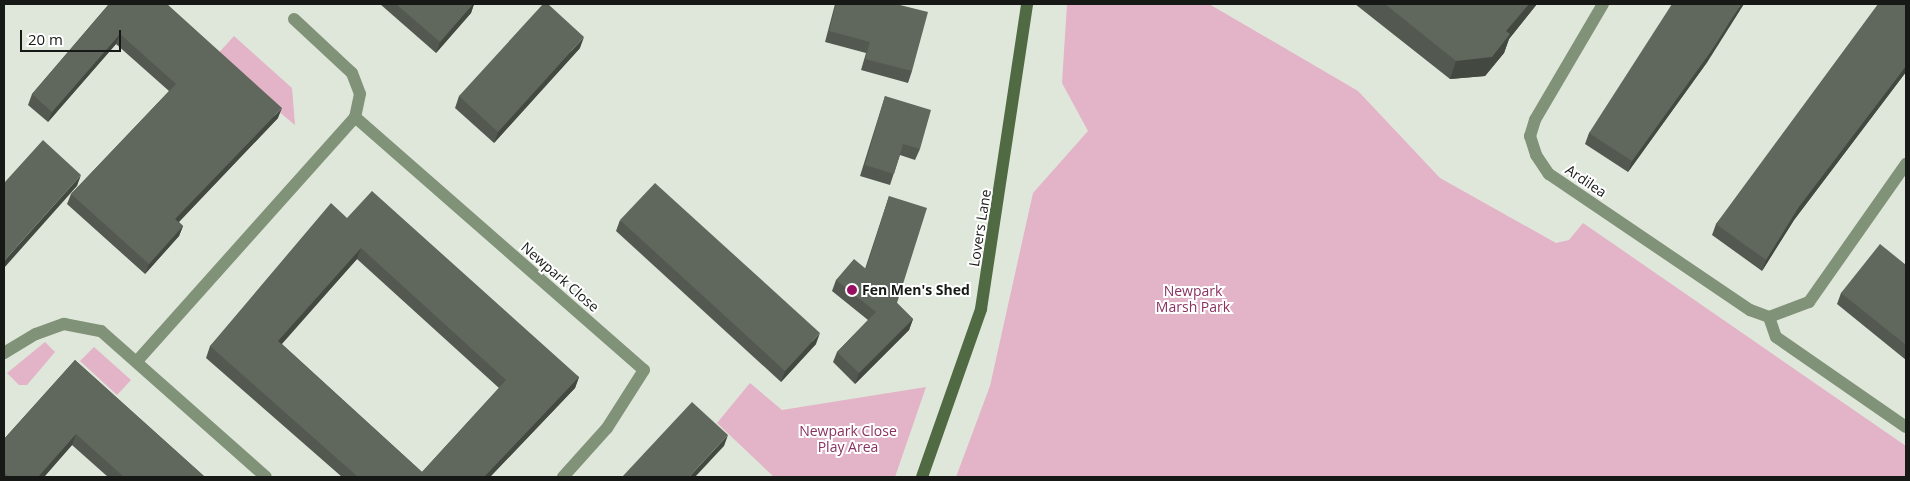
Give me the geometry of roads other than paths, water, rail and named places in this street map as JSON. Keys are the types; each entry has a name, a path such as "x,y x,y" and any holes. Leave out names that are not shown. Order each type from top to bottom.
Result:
{"street":[{"name":"Lovers Lane","path":"922,477 981,309 1027,4"},
{"name":"Ardilea","path":"1603,4 1535,120 1530,136 1536,155 1549,174 1750,310 1769,317"},
{"path":"138,360 355,117 360,94 352,73 294,19"},
{"name":"Newpark Close","path":"355,117 644,370 607,428 563,477"},
{"path":"1906,164 1808,302 1769,317 1776,337 1906,428"},
{"path":"4,352 36,334 64,324 101,331 138,360 266,477"}],"place":[{"name":"Fen Men's Shed","path":"852,290"}],"park label":[{"name":"Newpark Marsh Park","path":"1193,300"},
{"name":"Newpark Close Play Area","path":"848,440"}]}
